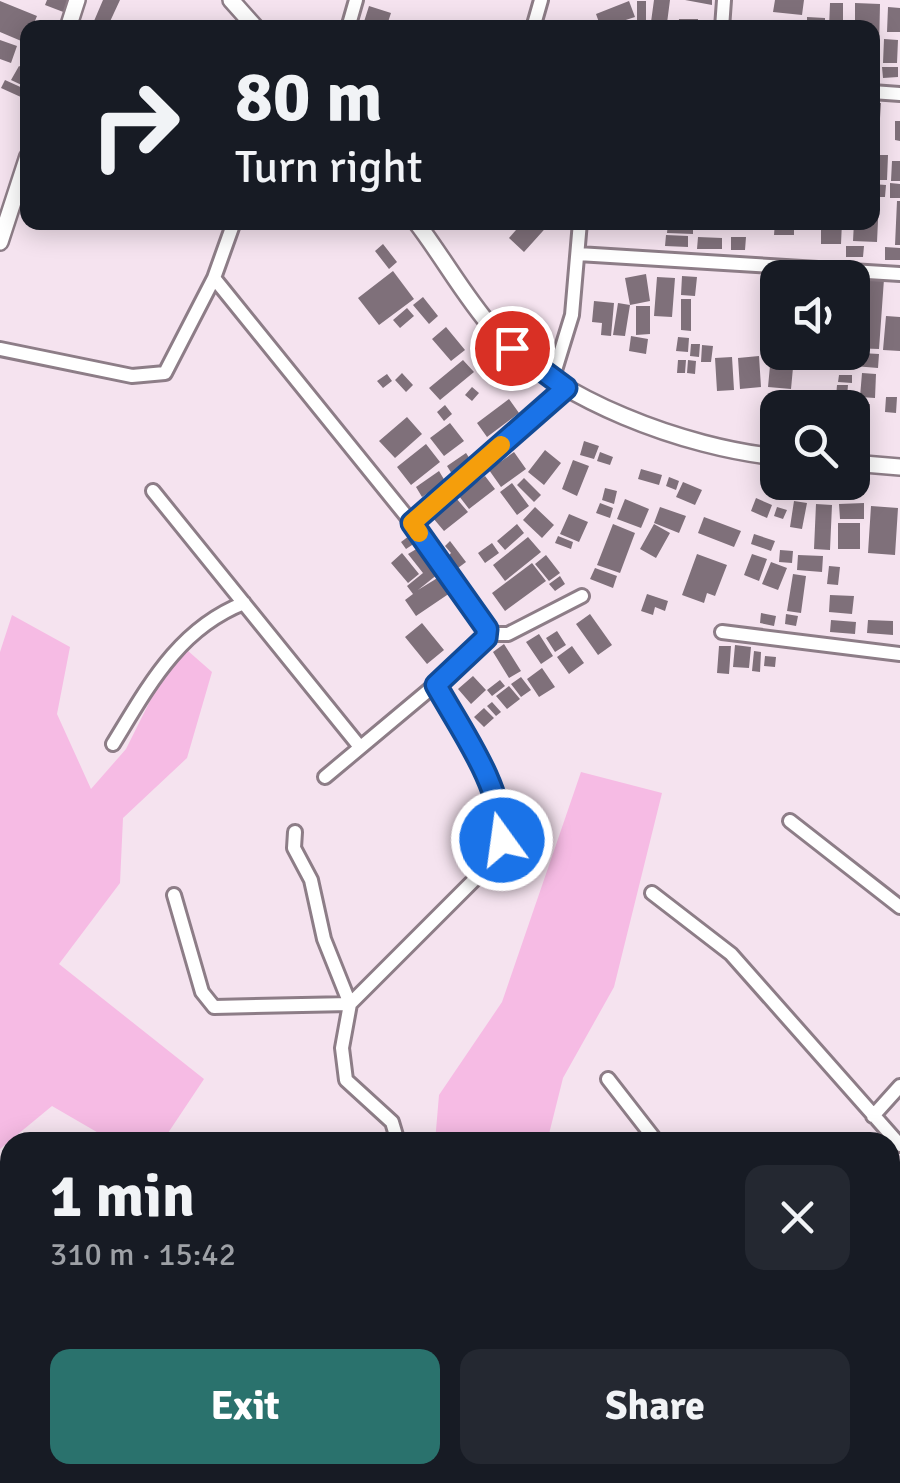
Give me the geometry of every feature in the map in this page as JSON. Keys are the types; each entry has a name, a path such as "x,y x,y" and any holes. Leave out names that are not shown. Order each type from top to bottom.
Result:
{"street":[{"path":"231,0 249,20"},
{"path":"0,242 20,181"},
{"path":"0,350 132,376 157,376 169,369 214,278 231,230"},
{"path":"422,230 493,329 559,384 690,438 760,452"},
{"path":"412,523 559,384 572,316 580,230"},
{"path":"578,254 900,274"},
{"path":"214,278 412,523 488,634"},
{"path":"870,464 900,466"},
{"path":"153,491 360,747"},
{"path":"325,777 436,685 488,634 508,634 582,596"},
{"path":"113,744 162,664 214,617 244,603"},
{"path":"722,632 900,654"},
{"path":"174,896 202,992 214,1007 350,1004 477,876 502,840 498,809 477,759 436,685"},
{"path":"790,821 900,907"},
{"path":"295,832 294,848 311,880 324,939 350,1004 342,1048 346,1080 392,1122 395,1132"},
{"path":"652,893 731,954 888,1132"},
{"path":"608,1079 649,1132"},
{"path":"873,1116 900,1086"}],"shaded area":[{"path":"12,615 70,647 57,714 91,789 126,749 179,643 212,672 187,758 123,818 120,883 59,964 204,1079 169,1132 97,1132 52,1106 21,1132 0,1132 0,652"},
{"path":"581,772 662,793 614,987 563,1078 550,1132 436,1132 439,1095 502,1002"}],"building":[{"path":"47,0 71,0 66,13 45,5"},
{"path":"103,0 120,0 111,20 94,20"},
{"path":"654,0 670,0 667,20 651,20"},
{"path":"685,0 712,0 712,5"},
{"path":"775,0 804,0 802,15 773,12"},
{"path":"0,1 37,16 35,20 20,20 20,40 0,32"},
{"path":"629,1 635,17 598,20 596,14"},
{"path":"637,1 646,1 646,20 637,20"},
{"path":"830,3 843,3 843,20 829,20"},
{"path":"855,3 880,4 880,20 855,20"},
{"path":"369,6 391,13 389,20 365,20"},
{"path":"888,7 900,8 900,32 887,32"},
{"path":"884,39 898,40 897,63 883,63"},
{"path":"0,40 17,46 11,63 0,59"},
{"path":"19,66 20,66 20,84 11,80"},
{"path":"882,67 898,67 898,77 883,78"},
{"path":"5,80 20,87 20,97 1,88"},
{"path":"895,121 900,121 900,141 895,140"},
{"path":"880,155 888,155 887,180 880,180"},
{"path":"892,161 900,161 900,181 891,181"},
{"path":"890,183 900,184 900,198 890,198"},
{"path":"880,185 886,185 885,197 880,197"},
{"path":"900,201 900,245 895,245"},
{"path":"516,230 544,230 524,252 509,238"},
{"path":"667,230 693,230 693,234 667,233"},
{"path":"774,230 794,230 794,235 774,235"},
{"path":"821,230 842,230 841,244 821,244"},
{"path":"854,230 878,230 877,242 853,241"},
{"path":"666,235 688,236 688,247 665,246"},
{"path":"698,237 722,238 722,249 697,249"},
{"path":"731,237 746,237 745,250 731,250"},
{"path":"383,244 397,262 389,269 375,251"},
{"path":"846,246 864,246 863,257 846,257"},
{"path":"885,247 900,248 900,260 885,260"},
{"path":"393,271 414,299 379,325 358,298"},
{"path":"646,274 650,301 630,305 625,278"},
{"path":"682,276 697,277 695,296 681,295"},
{"path":"657,277 675,278 672,317 654,316"},
{"path":"870,279 884,279 879,349 870,349"},
{"path":"423,297 438,316 429,324 413,305"},
{"path":"681,299 691,299 691,331 681,330"},
{"path":"594,301 614,303 611,336 601,335 602,323 592,322"},
{"path":"618,303 630,305 625,336 613,335"},
{"path":"636,306 650,306 650,334 636,335"},
{"path":"407,308 414,316 400,328 393,320"},
{"path":"886,316 900,317 900,351 883,350"},
{"path":"446,327 465,350 451,361 432,339"},
{"path":"631,336 648,339 646,354 629,351"},
{"path":"678,337 689,338 688,352 676,351"},
{"path":"691,344 700,344 699,357 690,356"},
{"path":"702,345 713,346 711,362 701,362"},
{"path":"870,354 879,354 878,368 870,367"},
{"path":"759,356 761,387 740,389 738,358"},
{"path":"732,357 734,390 717,391 715,358"},
{"path":"463,360 474,372 440,400 429,388"},
{"path":"678,360 686,360 685,373 677,373"},
{"path":"688,360 696,361 695,374 687,373"},
{"path":"770,370 793,370 791,389 768,387"},
{"path":"402,373 413,385 406,392 395,380"},
{"path":"862,373 876,374 875,398 870,398 870,390 861,390"},
{"path":"387,374 392,381 383,388 377,381"},
{"path":"839,375 852,375 852,383 838,382"},
{"path":"472,387 479,393 472,401 465,395"},
{"path":"886,397 897,397 896,413 885,412"},
{"path":"509,399 519,413 487,437 477,423"},
{"path":"445,405 452,414 444,421 437,412"},
{"path":"407,417 422,434 395,458 379,441"},
{"path":"450,423 464,441 444,456 430,438"},
{"path":"584,441 599,446 594,459 580,455"},
{"path":"426,444 440,462 411,485 397,467"},
{"path":"545,450 561,463 544,485 528,472"},
{"path":"514,452 526,469 501,487 489,470"},
{"path":"600,452 613,457 610,465 597,461"},
{"path":"466,453 472,462 452,474 447,466"},
{"path":"573,460 589,466 577,496 562,489"},
{"path":"641,469 662,475 659,485 638,479"},
{"path":"439,471 445,481 422,497 416,487"},
{"path":"485,476 495,489 469,509 459,496"},
{"path":"669,477 679,481 676,490 666,486"},
{"path":"524,478 541,495 534,502 517,485"},
{"path":"683,482 702,490 695,505 676,497"},
{"path":"512,483 529,506 517,515 500,492"},
{"path":"605,488 617,491 614,504 602,500"},
{"path":"456,498 468,512 444,531 433,518"},
{"path":"756,498 772,505 767,518 751,511"},
{"path":"625,499 649,509 641,528 617,519"},
{"path":"794,501 807,503 802,529 790,527"},
{"path":"600,503 613,508 610,518 596,513"},
{"path":"864,503 864,519 840,519 839,504"},
{"path":"816,504 832,505 830,550 814,549"},
{"path":"871,506 898,508 895,555 868,553"},
{"path":"535,507 554,525 542,538 523,520"},
{"path":"660,507 686,516 679,533 654,523"},
{"path":"777,507 787,510 783,519 774,516"},
{"path":"569,514 588,522 579,542 560,534"},
{"path":"704,517 741,531 734,547 698,533"},
{"path":"838,523 860,523 860,549 838,549"},
{"path":"517,524 524,533 505,550 497,541"},
{"path":"613,524 635,533 620,573 597,565"},
{"path":"654,524 670,533 656,558 640,549"},
{"path":"754,534 775,541 771,551 751,544"},
{"path":"409,536 415,543 406,549 401,542"},
{"path":"558,536 573,542 571,549 555,543"},
{"path":"528,537 541,552 505,581 493,565"},
{"path":"450,541 466,562 458,568 445,546"},
{"path":"492,543 499,553 485,563 478,553"},
{"path":"418,548 438,574 418,590 439,577 450,593 416,616 405,600 413,594 407,586 423,573 408,554"},
{"path":"780,550 793,551 792,563 779,562"},
{"path":"402,553 419,574 408,583 391,563"},
{"path":"697,554 727,565 715,596 707,593 704,603 682,595"},
{"path":"752,554 767,559 759,581 744,575"},
{"path":"546,555 560,573 549,581 535,564"},
{"path":"798,555 823,556 822,572 797,570"},
{"path":"771,562 787,568 778,590 762,584"},
{"path":"532,563 546,581 505,611 492,593"},
{"path":"829,566 840,567 838,585 827,584"},
{"path":"595,568 617,576 613,588 590,579"},
{"path":"793,574 806,576 801,613 787,611"},
{"path":"560,576 565,584 555,591 549,584"},
{"path":"647,594 668,601 665,611 655,607 653,615 641,611"},
{"path":"830,595 854,596 852,614 829,612"},
{"path":"761,613 776,616 774,626 760,623"},
{"path":"590,614 612,645 598,655 576,624"},
{"path":"786,614 798,616 796,626 785,624"},
{"path":"831,620 856,622 855,634 830,632"},
{"path":"868,620 893,621 893,635 867,633"},
{"path":"422,623 444,650 427,664 405,637"},
{"path":"557,631 566,645 555,652 546,638"},
{"path":"539,634 553,656 541,664 526,642"},
{"path":"504,644 521,671 509,678 493,652"},
{"path":"735,645 751,647 749,668 733,667"},
{"path":"572,646 584,663 569,674 557,657"},
{"path":"719,646 731,646 729,674 717,673"},
{"path":"754,651 761,652 760,672 752,671"},
{"path":"765,656 776,657 775,667 764,666"},
{"path":"542,668 555,687 539,697 527,679"},
{"path":"473,676 486,690 471,704 458,689"},
{"path":"521,677 531,690 521,697 511,684"},
{"path":"500,680 505,686 492,696 487,690"},
{"path":"509,686 520,699 507,709 496,696"},
{"path":"492,702 501,712 496,716 487,706"},
{"path":"484,708 494,718 484,727 474,717"}],"slow traffic":[{"path":"419,533 412,523 501,445"}],"route":[{"path":"502,840 498,809 477,759 436,685 486,638 487,629 412,523 566,388 512,348"}]}
